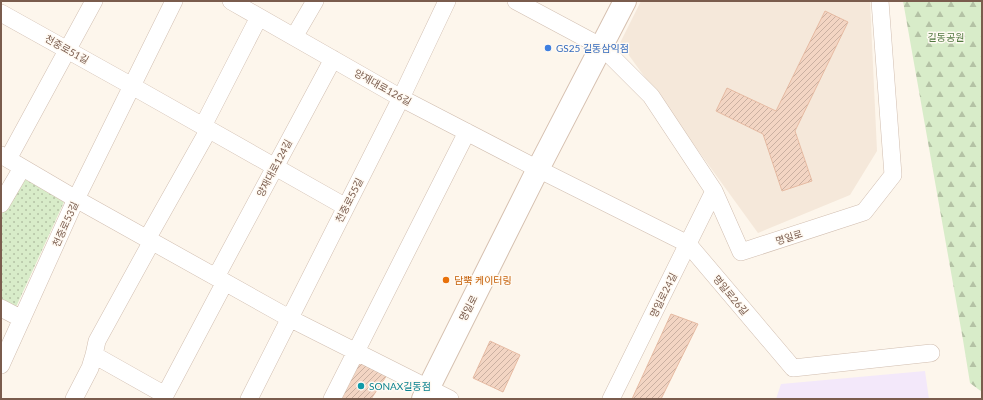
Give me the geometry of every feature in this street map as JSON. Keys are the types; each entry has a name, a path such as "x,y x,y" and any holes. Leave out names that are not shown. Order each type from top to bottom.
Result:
{"street":[{"path":"1,204 10,161 94,1"},
{"name":"천중로53길","path":"1,365 76,199 174,1"},
{"name":"양재대로126길","path":"231,1 401,98 538,169"},
{"path":"294,37 315,1"},
{"name":"천중로55길","path":"249,399 401,98 447,1"},
{"path":"516,1 602,47"},
{"name":"명일로","path":"425,394 538,169 625,1"},
{"name":"명일로","path":"602,47 651,96 714,191 741,252 864,212 893,175 880,1"},
{"name":"천중로51길","path":"5,12 132,86"},
{"path":"74,399 90,368 96,341 206,128 259,17"},
{"name":"양재대로124길","path":"164,397 275,167 333,59"},
{"path":"132,86 346,207"},
{"path":"332,399 467,132"},
{"path":"10,161 220,280 289,318 356,352 425,394 450,399"},
{"name":"명일로26길","path":"538,169 688,244 793,368 931,354"},
{"name":"명일로24길","path":"611,399 714,191"},
{"path":"1,308 22,319"},
{"path":"94,355 164,397"}],"shaded area":[{"path":"641,1 870,1 877,151 850,195 758,233 620,43"},
{"path":"925,371 929,399 776,399 781,384"}],"green space":[{"name":"길동공원","path":"903,1 982,1 982,392 970,383"},
{"path":"24,175 64,202 16,307 1,299 1,214"}],"building":[{"path":"825,11 848,22 795,131 812,181 782,191 763,134 716,111 727,88 776,111"},
{"path":"671,314 698,324 661,399 632,399"},
{"path":"490,341 520,355 503,392 473,378"},
{"name":"SONAX길동점","path":"358,357 389,372 371,399 335,399"}],"place":[{"name":"GS25 길동삼익점","path":"548,48"},
{"name":"담뿍 케이터링","path":"446,280"},
{"name":"SONAX길동점","path":"361,386"}]}
